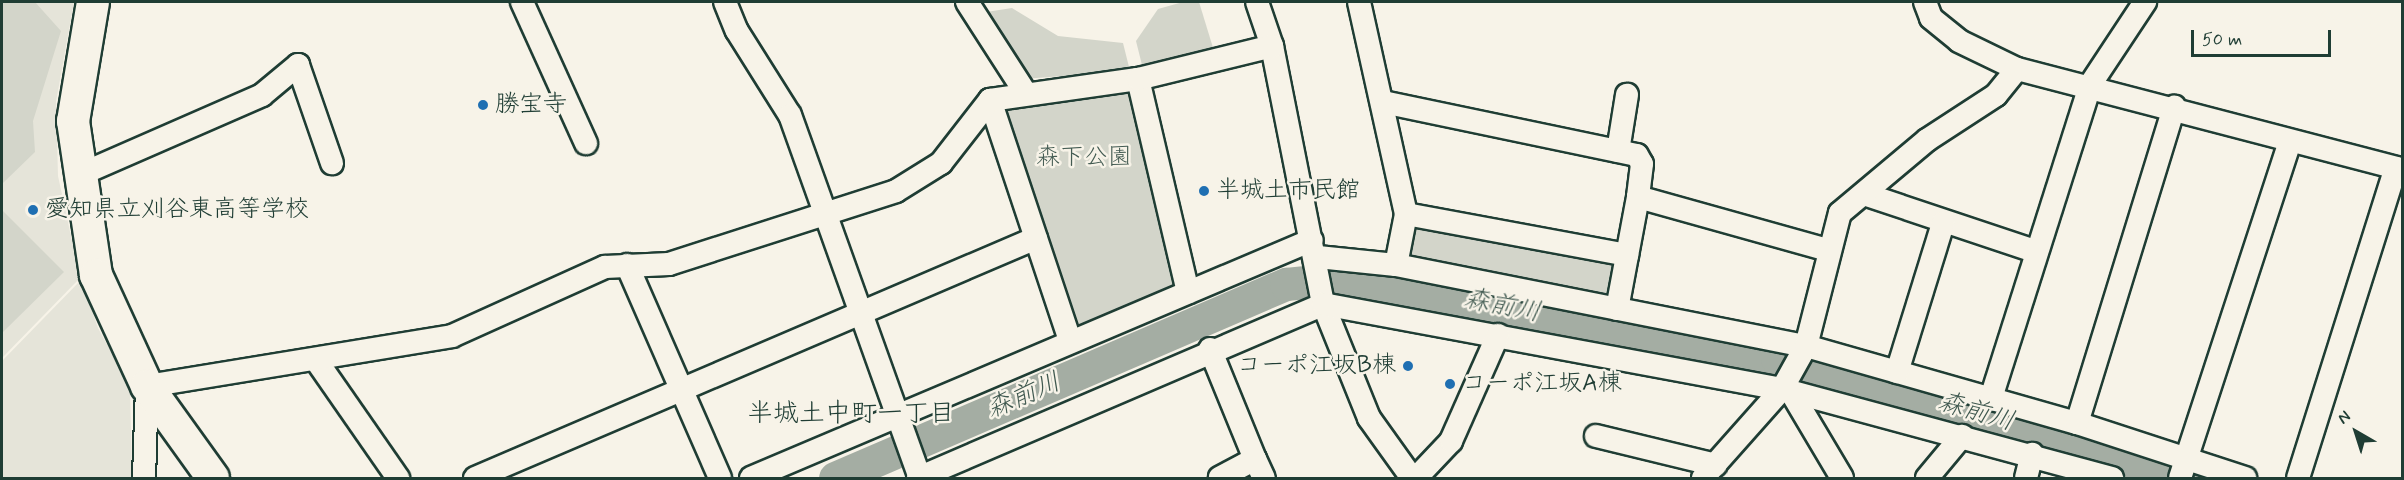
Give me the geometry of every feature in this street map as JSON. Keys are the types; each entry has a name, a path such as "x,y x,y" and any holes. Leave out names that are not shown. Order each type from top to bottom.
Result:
{"street":[{"path":"93,2 73,121 77,176 96,275 147,386 213,478"},
{"path":"522,2 586,143"},
{"path":"725,2 737,31 790,115 823,216 919,478 1210,349 1323,304 1787,390 2031,454 2112,478"},
{"path":"968,2 1025,92"},
{"path":"1257,2 1272,46 1315,249 1323,304 1369,418 1414,478 1451,441 1498,335"},
{"path":"1359,2 1406,214 1396,265"},
{"path":"1925,2 1931,18 1959,41 2017,69 2174,106 2290,142 2399,168 2298,478"},
{"path":"1991,398 2090,85 2145,2"},
{"path":"147,386 452,336 574,278 627,265 669,264 896,191 941,163 990,100 1025,92 1138,79 1272,46"},
{"path":"77,176 262,96 298,65 332,163"},
{"path":"1596,436 1710,472 1787,390 1806,346 1828,250 1840,213 1867,195 1927,140 1996,95 2017,69"},
{"path":"1138,79 1188,292"},
{"path":"1618,152 1627,95"},
{"path":"990,100 1070,340"},
{"path":"1383,102 1637,155 1642,164 1638,197 1617,309"},
{"path":"2077,423 2174,106"},
{"path":"2184,469 2290,142"},
{"path":"1867,195 1943,223 2037,252"},
{"path":"1638,197 1828,250"},
{"path":"1406,214 1626,255"},
{"path":"1896,372 1943,223"},
{"path":"475,478 1036,238"},
{"path":"751,478 1070,340 1188,292 1315,249 1806,346 2077,423 2184,469 2244,478"},
{"path":"627,265 720,478"},
{"path":"1210,349 1259,469 1220,478"},
{"path":"316,360 398,478"},
{"path":"144,478 147,386"},
{"path":"1787,390 1842,478"},
{"path":"1927,478 1962,436"},
{"path":"2026,478 2031,454"}],"shaded area":[{"name":"愛知県立刈谷東高等学校","path":"2,2 74,2 56,102 58,176 80,278 2,358"},
{"path":"81,280 98,328 130,387 132,478 2,478 2,361"}],"green space":[{"path":"2,2 35,2 61,31 33,121 35,152 2,184"},
{"path":"1183,2 1199,2 1214,51 1143,69 1136,41 1158,9"},
{"path":"1012,8 1058,36 1123,43 1130,71 1023,79 980,13"},
{"name":"森下公園","path":"1127,88 1133,93 1177,290 1077,331 1002,113 1007,106"},
{"path":"2,210 64,272 2,333"},
{"path":"1409,225 1615,257 1613,295 1606,298 1409,262"},
{"path":"1340,282 1785,360 1783,374 1338,296"}],"waterway":[{"name":"森前川","path":"835,478 1286,284 1345,278 1777,358 2191,478"}],"place":[{"name":"勝宝寺","path":"483,105"},
{"name":"半城土市民館","path":"1204,191"},
{"name":"愛知県立刈谷東高等学校","path":"33,210"},
{"name":"コーポ江坂B棟","path":"1408,366"},
{"name":"コーポ江坂A棟","path":"1450,384"}],"district":[{"name":"半城土中町一丁目","path":"851,415"}]}
